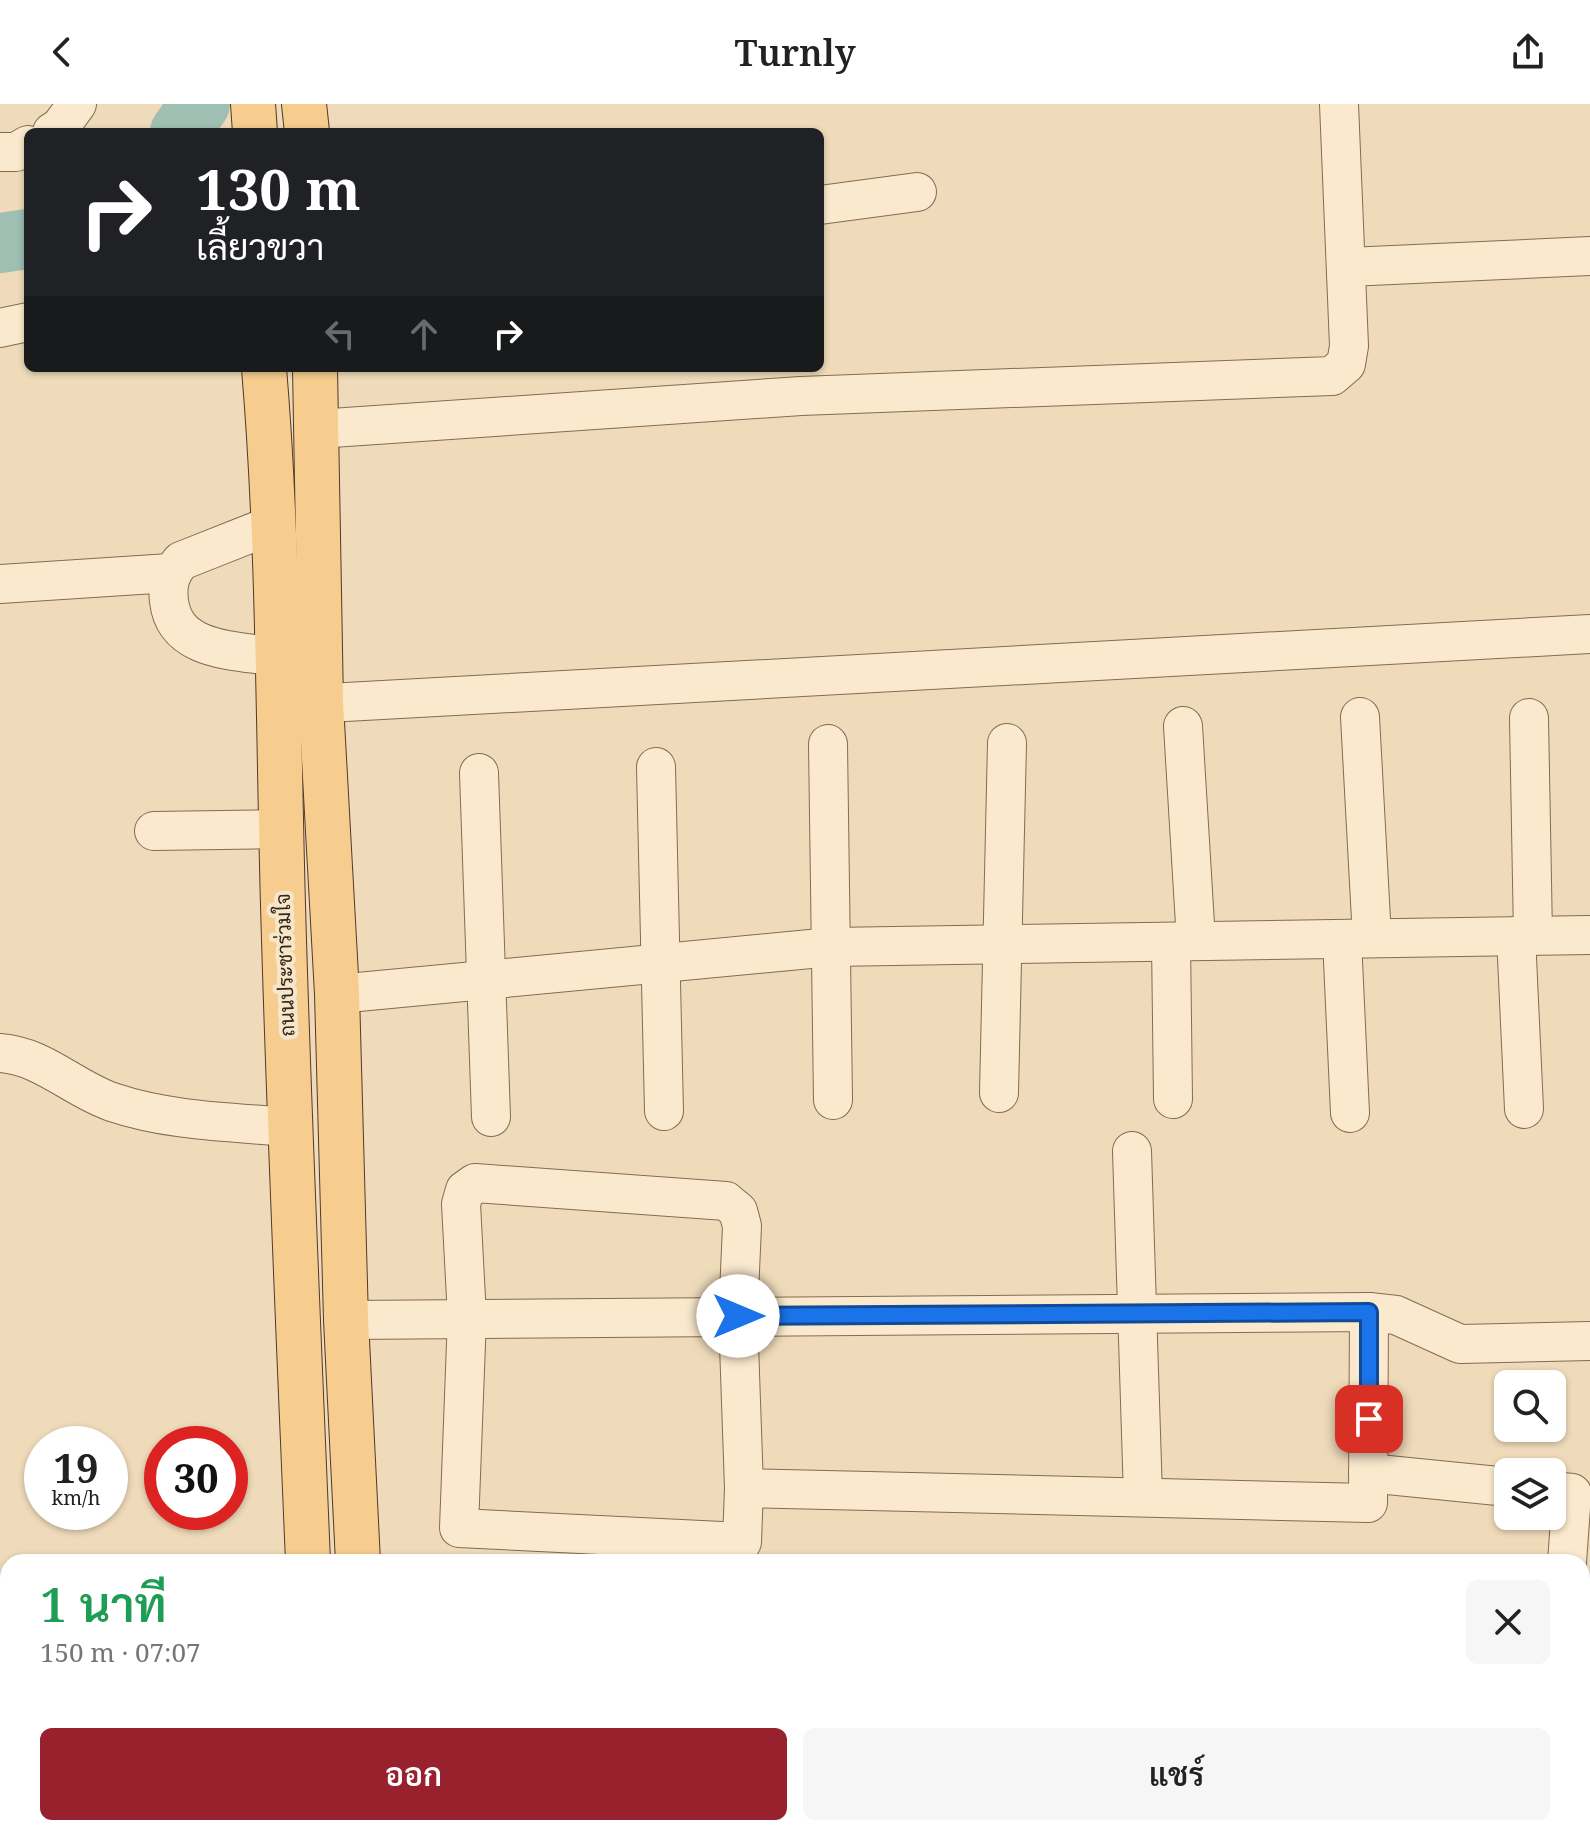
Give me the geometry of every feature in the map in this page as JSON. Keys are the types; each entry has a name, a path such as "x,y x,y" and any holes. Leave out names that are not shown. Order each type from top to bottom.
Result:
{"main road":[{"path":"253,104 255,128"},
{"path":"304,104 307,128"},
{"name":"ถนนประชาร่วมใจ","path":"264,372 277,657 300,704 337,994 346,1320 358,1554"},
{"name":"ถนนประชาร่วมใจ","path":"308,1554 301,1332 289,1127 281,829 300,704 317,429 315,372"}],"street":[{"path":"58,128 77,104"},
{"path":"317,429 800,382 1332,376 1346,364 1349,346 1339,104"},
{"path":"0,152 16,152 24,147"},
{"path":"824,204 917,192"},
{"path":"1348,267 1590,256"},
{"path":"0,328 24,323"},
{"path":"272,525 181,561 170,573 170,612 189,638 202,645 277,657"},
{"path":"0,584 170,573"},
{"path":"300,704 1583,644"},
{"path":"1350,1113 1357,938 1360,717"},
{"path":"1524,1109 1529,718"},
{"path":"1173,1099 1184,941 1183,726"},
{"path":"999,1093 1000,944 1007,743"},
{"path":"828,744 833,1100"},
{"path":"656,767 664,1111"},
{"path":"479,773 491,1117"},
{"path":"154,831 281,829"},
{"path":"337,994 831,947 1590,935"},
{"path":"0,1053 24,1055 110,1101 167,1116 289,1127"},
{"path":"1132,1151 1143,1496"},
{"path":"475,1183 726,1201 738,1211 742,1226 738,1316 744,1488 742,1542 459,1528 467,1317 461,1204 465,1190 475,1183"},
{"path":"346,1320 1369,1312 1396,1315 1460,1344 1590,1341"},
{"path":"744,1488 1368,1503 1369,1312"},
{"path":"1368,1473 1494,1486"},
{"path":"1566,1492 1572,1493 1568,1554"}],"waterway":[{"path":"183,128 200,104"},
{"path":"0,243 24,240"}],"route":[{"path":"738,1316 1369,1312 1369,1419"}]}
